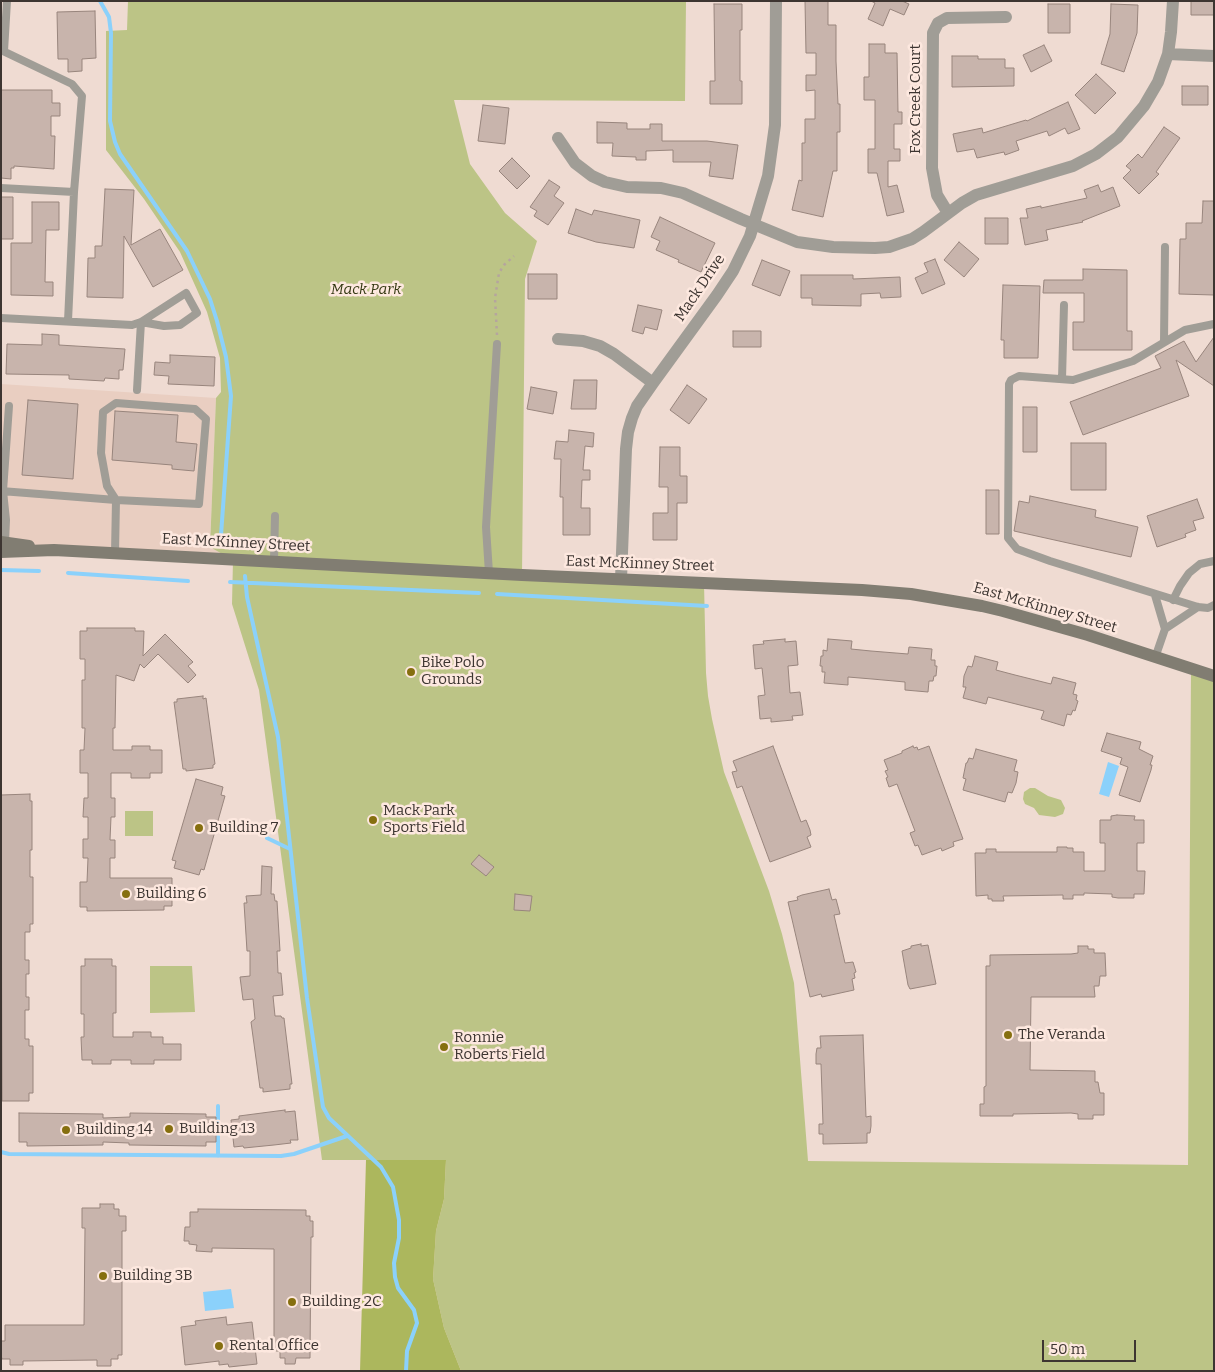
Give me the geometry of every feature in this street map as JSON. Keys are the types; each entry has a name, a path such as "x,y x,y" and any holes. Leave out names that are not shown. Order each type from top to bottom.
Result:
{"main road":[{"name":"East McKinney Street","path":"2,546 274,562 862,590 930,597 1012,613 1088,635 1214,676"}],"street":[{"name":"Mack Drive","path":"621,579 626,449 628,432 637,406 725,283 739,259 754,225 768,176 773,143 776,1"},
{"path":"558,138 575,163 598,179 620,186 661,188 683,193 754,225 809,244 833,247 882,248 896,245 912,239 976,195 1067,168 1085,161 1107,146 1128,126 1144,106 1158,82 1168,54 1173,1"},
{"name":"Fox Creek Court","path":"948,213 937,195 932,168 933,33 938,23 947,18 1006,17"},
{"path":"1168,54 1214,56"},
{"path":"558,339 592,343 607,349 653,383"}],"lane":[{"path":"7,1 2,51 72,84 82,96 74,192 68,321"},
{"path":"1,188 74,192"},
{"path":"1164,342 1165,247"},
{"path":"1,318 132,325 141,322 186,293 197,313 180,325 164,326 141,322"},
{"path":"1062,379 1064,305"},
{"path":"137,390 141,322"},
{"path":"1214,324 1185,330 1133,360 1073,380 1019,376 1011,380 1009,384 1008,538 1017,549 1155,595 1198,607 1208,608 1214,605"},
{"path":"489,573 486,527 497,344"},
{"path":"2,491 116,500 199,504 206,419 196,409 116,404 103,412 101,453 107,486 116,500 115,553"},
{"path":"2,546 6,520 2,491 9,406"},
{"path":"274,562 275,516"},
{"path":"1173,600 1188,573 1200,564 1214,562"},
{"path":"1155,595 1166,629"},
{"path":"1155,658 1166,629 1198,607"}],"path":[{"path":"497,344 496,286 499,273 504,265 514,256"}],"shaded area":[{"path":"1,384 216,398 210,546 233,559 1,552"}],"green space":[{"name":"Mack Park","path":"128,1 686,1 685,101 454,100 470,164 505,213 537,241 525,279 522,575 704,583 706,673 712,719 724,772 769,891 794,983 808,1161 1188,1165 1191,670 1214,676 1214,1371 461,1371 444,1328 433,1279 436,1231 444,1199 446,1160 322,1160 259,690 232,604 233,560 210,547 216,398 221,392 220,358 207,312 180,252 144,199 106,150 106,31 127,30"},
{"path":"1030,788 1035,788 1048,796 1061,800 1065,808 1063,814 1055,817 1039,815 1034,808 1025,804 1023,799 1024,792"},
{"path":"125,811 153,811 153,836 125,836"},
{"path":"150,966 192,966 195,1012 150,1013"},
{"path":"366,1160 446,1160 444,1199 436,1231 433,1279 444,1328 461,1371 360,1371"}],"water":[{"path":"1108,762 1119,766 1109,797 1099,794"},
{"path":"231,1289 234,1308 205,1311 203,1292"}],"building":[{"path":"805,1 828,1 828,25 836,25 840,132 837,132 837,171 833,171 823,217 792,210 799,180 802,181 802,143 805,143 805,119 815,119 815,90 806,91 806,75 816,75 816,53 806,53"},
{"path":"871,1 902,1 909,4 904,15 890,9 883,26 868,19 875,3"},
{"path":"1191,1 1214,1 1214,15 1191,15"},
{"path":"714,4 742,4 740,81 742,81 742,104 710,104 710,81 715,81"},
{"path":"1048,4 1070,4 1070,33 1048,33"},
{"path":"1111,4 1138,5 1137,33 1124,72 1101,64 1110,34"},
{"path":"95,11 96,58 82,59 82,71 68,72 68,59 58,59 57,12"},
{"path":"869,44 885,44 885,53 897,53 898,112 902,112 902,124 894,124 894,149 900,149 900,161 888,161 888,187 897,185 904,212 887,216 877,173 868,173 868,149 875,149 875,100 864,100 864,77 869,77"},
{"path":"1044,45 1052,61 1031,72 1023,55"},
{"path":"952,56 978,56 978,59 1005,59 1005,68 1014,68 1014,86 952,87"},
{"path":"1096,74 1116,93 1095,114 1075,95"},
{"path":"1182,86 1208,86 1208,105 1182,105"},
{"path":"1,90 52,90 52,103 60,103 60,116 51,116 51,136 55,136 54,169 14,166 14,168 11,168 11,179 1,178"},
{"path":"1068,102 1080,129 1068,134 1065,128 1049,136 1047,131 1016,141 1019,150 1005,155 1004,152 977,158 974,149 957,152 953,134 982,128 983,133 1027,121"},
{"path":"483,105 509,108 505,144 478,141"},
{"path":"597,122 627,123 627,129 650,129 650,124 662,124 662,141 707,141 738,145 733,179 709,176 711,162 673,162 673,150 646,151 646,160 636,160 636,157 612,156 613,143 597,143"},
{"path":"1164,127 1180,138 1156,172 1159,174 1139,194 1123,178 1131,170 1126,166 1138,154 1142,158"},
{"path":"512,158 530,176 517,189 499,171"},
{"path":"549,180 560,187 554,196 564,203 548,225 534,216 537,211 530,207"},
{"path":"1098,185 1101,192 1113,187 1120,206 1083,222 1046,230 1048,240 1025,245 1020,218 1028,218 1026,209 1041,206 1041,208 1087,198 1084,190"},
{"path":"105,189 134,190 131,245 160,229 183,270 153,287 124,236 123,298 87,297 88,258 95,258 95,246 102,246"},
{"path":"1,197 13,197 13,239 1,239"},
{"path":"1203,201 1214,201 1214,295 1179,294 1180,239 1186,239 1186,223 1202,223"},
{"path":"32,202 59,202 59,230 46,230 45,282 53,282 53,296 11,295 11,243 32,243"},
{"path":"576,209 592,215 594,210 640,220 634,248 596,242 568,233"},
{"path":"660,217 715,243 701,272 656,250 660,241 651,237"},
{"path":"985,218 1008,218 1008,244 985,244"},
{"path":"959,242 979,259 964,277 944,260"},
{"path":"935,259 945,284 922,294 915,278 928,272 924,263"},
{"path":"762,260 790,271 780,296 752,285"},
{"path":"1083,269 1127,270 1127,331 1132,331 1132,350 1073,350 1073,322 1084,322 1084,293 1043,293 1044,280 1083,280"},
{"path":"528,274 557,274 557,299 528,299"},
{"path":"801,275 853,275 853,279 900,277 901,297 881,298 880,293 861,294 861,306 812,305 812,298 801,298"},
{"path":"1003,285 1040,286 1038,358 1004,358 1004,340 1001,340"},
{"path":"638,305 662,310 657,330 645,327 643,334 632,331"},
{"path":"733,331 761,331 761,347 733,347"},
{"path":"42,334 59,335 59,345 125,349 123,370 119,370 119,379 105,378 104,381 69,379 69,375 6,374 7,344 42,345"},
{"path":"1214,337 1214,386 1176,360 1189,396 1083,435 1070,402 1161,368 1155,356 1184,341 1196,362"},
{"path":"170,355 215,357 214,386 168,384 169,376 154,375 155,362 170,363"},
{"path":"574,380 597,380 596,409 571,409"},
{"path":"687,385 707,399 689,424 670,410"},
{"path":"531,387 557,392 553,414 527,409"},
{"path":"28,400 78,404 73,479 22,475"},
{"path":"1023,407 1037,407 1037,452 1023,452"},
{"path":"115,411 178,415 176,442 197,444 194,471 172,469 172,465 112,460"},
{"path":"569,430 594,433 593,447 585,446 583,470 590,470 590,480 582,480 581,508 590,508 590,535 563,535 563,497 560,497 561,459 554,459 556,441 568,442"},
{"path":"1071,443 1106,443 1106,490 1071,490"},
{"path":"660,447 680,447 680,476 687,476 687,503 677,503 677,540 653,540 653,513 668,513 668,487 659,487"},
{"path":"986,490 999,490 999,534 986,534"},
{"path":"1030,496 1096,510 1095,517 1138,527 1131,557 1014,531 1019,501 1029,503"},
{"path":"1197,499 1204,518 1193,521 1196,530 1185,534 1186,537 1157,547 1147,516"},
{"path":"87,628 135,628 135,631 144,631 143,656 165,634 193,662 188,666 196,675 188,683 158,654 144,668 140,664 134,681 116,675 113,750 132,750 132,746 150,746 150,750 162,750 162,773 150,773 150,778 131,778 131,773 111,773 111,798 115,798 115,817 111,817 110,840 115,840 115,858 110,858 110,878 172,878 172,906 164,906 164,910 87,911 87,907 80,907 80,882 87,882 88,858 83,858 83,839 88,839 88,817 83,817 84,798 88,798 88,773 80,773 80,750 84,750 85,728 82,728 82,680 85,680 85,659 80,659 80,631 87,631"},
{"path":"785,639 785,642 796,641 798,665 788,666 790,693 800,692 803,715 792,716 793,720 771,722 771,718 760,719 758,696 765,695 762,668 755,669 753,645 764,644 763,641"},
{"path":"828,639 852,641 851,649 871,651 908,654 909,647 932,649 931,660 935,660 935,666 937,666 936,676 934,676 933,681 929,681 928,692 905,690 905,682 872,679 848,677 848,685 824,683 825,672 822,672 822,666 820,666 823,650 827,651"},
{"path":"975,656 998,662 996,670 1051,684 1053,677 1076,683 1073,694 1077,695 1076,700 1078,701 1075,711 1073,710 1071,715 1067,714 1064,726 1041,719 1044,711 988,697 986,704 963,698 966,687 963,687 964,676 968,666 972,667"},
{"path":"203,696 203,699 206,698 215,764 213,768 186,771 186,769 183,769 174,702 177,702 177,699"},
{"path":"1107,733 1141,742 1139,749 1153,756 1150,765 1152,765 1151,770 1140,802 1119,795 1128,767 1120,764 1122,758 1101,751"},
{"path":"773,746 801,822 806,820 810,830 811,835 807,837 811,847 770,862 742,786 737,788 732,772 737,771 733,761"},
{"path":"913,746 914,748 917,747 918,750 929,746 963,839 953,842 954,846 942,851 941,848 922,855 918,845 915,846 910,833 915,831 897,784 889,787 885,771 888,770 884,760 902,753 902,751"},
{"path":"976,749 1017,760 1014,771 1018,772 1016,783 1012,793 1008,792 1005,802 963,790 966,779 963,778 966,763 969,758 973,759"},
{"name":"Building 7","path":"196,779 223,787 221,795 225,796 204,870 201,869 199,875 174,868 176,861 172,860"},
{"path":"30,794 30,801 32,801 32,850 30,850 30,877 33,877 33,924 30,924 30,932 25,932 25,960 29,960 29,974 26,974 26,997 29,997 29,1010 25,1010 25,1039 29,1039 29,1046 33,1046 33,1093 29,1093 29,1101 2,1101 1,795"},
{"path":"1111,816 1135,816 1134,820 1144,820 1144,843 1137,843 1137,871 1145,871 1144,894 1134,894 1134,898 1118,898 1112,897 1112,894 1084,893 1084,895 1073,895 1073,899 1063,899 1063,895 1003,896 1004,901 992,901 992,899 988,899 988,895 976,896 975,853 986,853 986,849 996,849 996,852 1057,852 1057,847 1073,848 1073,852 1084,852 1084,871 1105,871 1105,843 1100,843 1100,820 1111,820"},
{"path":"479,855 494,867 486,876 471,864"},
{"path":"262,866 272,867 271,894 274,894 275,901 277,901 280,951 277,951 278,973 281,973 283,995 273,996 275,1016 284,1018 292,1084 290,1084 290,1089 263,1092 263,1088 260,1088 251,1022 255,1019 253,999 243,1000 240,977 250,976 250,951 247,951 244,903 247,903 246,896 261,895"},
{"path":"829,889 832,900 836,899 840,914 834,915 845,963 853,962 856,972 854,973 855,978 852,979 854,990 822,997 821,994 810,997 788,902 798,900 797,897 802,895"},
{"path":"515,894 532,896 530,911 514,910"},
{"path":"921,944 921,946 928,945 936,984 910,989 902,951 911,948 911,946"},
{"name":"The Veranda","path":"1078,946 1088,946 1088,949 1094,949 1094,953 1105,953 1106,976 1100,976 1099,986 1094,986 1095,997 1031,997 1030,1070 1095,1071 1095,1082 1098,1082 1100,1093 1104,1093 1104,1115 1093,1115 1093,1119 1078,1119 1078,1114 1071,1113 980,1116 980,1104 984,1104 984,1087 986,1086 986,966 990,966 990,955 1071,954 1078,953"},
{"path":"85,959 112,959 112,966 116,966 116,1013 113,1013 113,1037 133,1037 133,1032 151,1032 151,1037 163,1037 163,1044 181,1044 181,1060 154,1060 154,1064 131,1064 131,1060 111,1060 111,1064 92,1064 92,1060 82,1060 81,1037 84,1037 84,1014 81,1014 81,966 85,966"},
{"path":"863,1035 866,1117 871,1116 870,1133 867,1133 867,1143 823,1144 823,1134 819,1134 819,1124 823,1124 821,1064 816,1064 817,1048 821,1048 820,1036"},
{"path":"285,1110 285,1112 295,1111 298,1140 290,1140 291,1143 274,1145 234,1147 231,1120 239,1119 239,1116"},
{"path":"19,1113 103,1114 103,1118 130,1117 130,1113 206,1114 206,1117 216,1117 216,1142 206,1142 206,1146 129,1145 129,1143 103,1142 103,1145 27,1146 27,1142 19,1142"},
{"name":"Building 3B","path":"100,1204 114,1204 114,1209 119,1209 119,1216 126,1216 126,1231 122,1231 122,1355 118,1355 118,1359 111,1359 111,1366 97,1366 97,1360 23,1361 23,1365 10,1365 10,1359 2,1359 1,1355 1,1341 5,1341 5,1325 84,1325 85,1228 82,1228 82,1208 100,1208"},
{"name":"Building 2C","path":"198,1209 306,1210 306,1216 310,1216 310,1221 313,1221 313,1237 311,1237 310,1358 296,1358 295,1364 285,1364 285,1358 280,1358 280,1351 274,1351 274,1249 212,1248 212,1252 196,1251 197,1245 184,1241 185,1227 190,1227 190,1212 198,1212"},
{"name":"Rental Office","path":"226,1317 227,1325 252,1322 257,1364 229,1367 228,1364 219,1365 219,1361 185,1365 181,1327 196,1325 195,1321"}],"waterway":[{"path":"100,1 109,17 111,33 110,121 115,142 120,154 187,251 210,299 217,321 226,357 231,396 221,535 223,538 243,540 246,543"},
{"path":"1,570 39,571"},
{"path":"68,573 188,581"},
{"path":"245,576 247,597 278,737 307,998 323,1107 329,1118 381,1167 393,1187 399,1220 399,1238 394,1263 395,1277 398,1288 414,1310 417,1323 407,1351 406,1371"},
{"path":"230,582 479,593"},
{"path":"497,594 707,606"},
{"path":"267,838 290,849"},
{"path":"218,1106 218,1156"},
{"path":"1,1152 9,1154 281,1156 294,1154 347,1136"}],"place":[{"name":"Bike Polo Grounds","path":"411,672"},
{"name":"Mack Park Sports Field","path":"373,820"},
{"name":"Building 7","path":"199,828"},
{"name":"Building 6","path":"126,894"},
{"name":"The Veranda","path":"1008,1035"},
{"name":"Ronnie Roberts Field","path":"444,1047"},
{"name":"Building 13","path":"169,1129"},
{"name":"Building 14","path":"66,1130"},
{"name":"Building 3B","path":"103,1276"},
{"name":"Building 2C","path":"292,1302"},
{"name":"Rental Office","path":"219,1346"}]}
